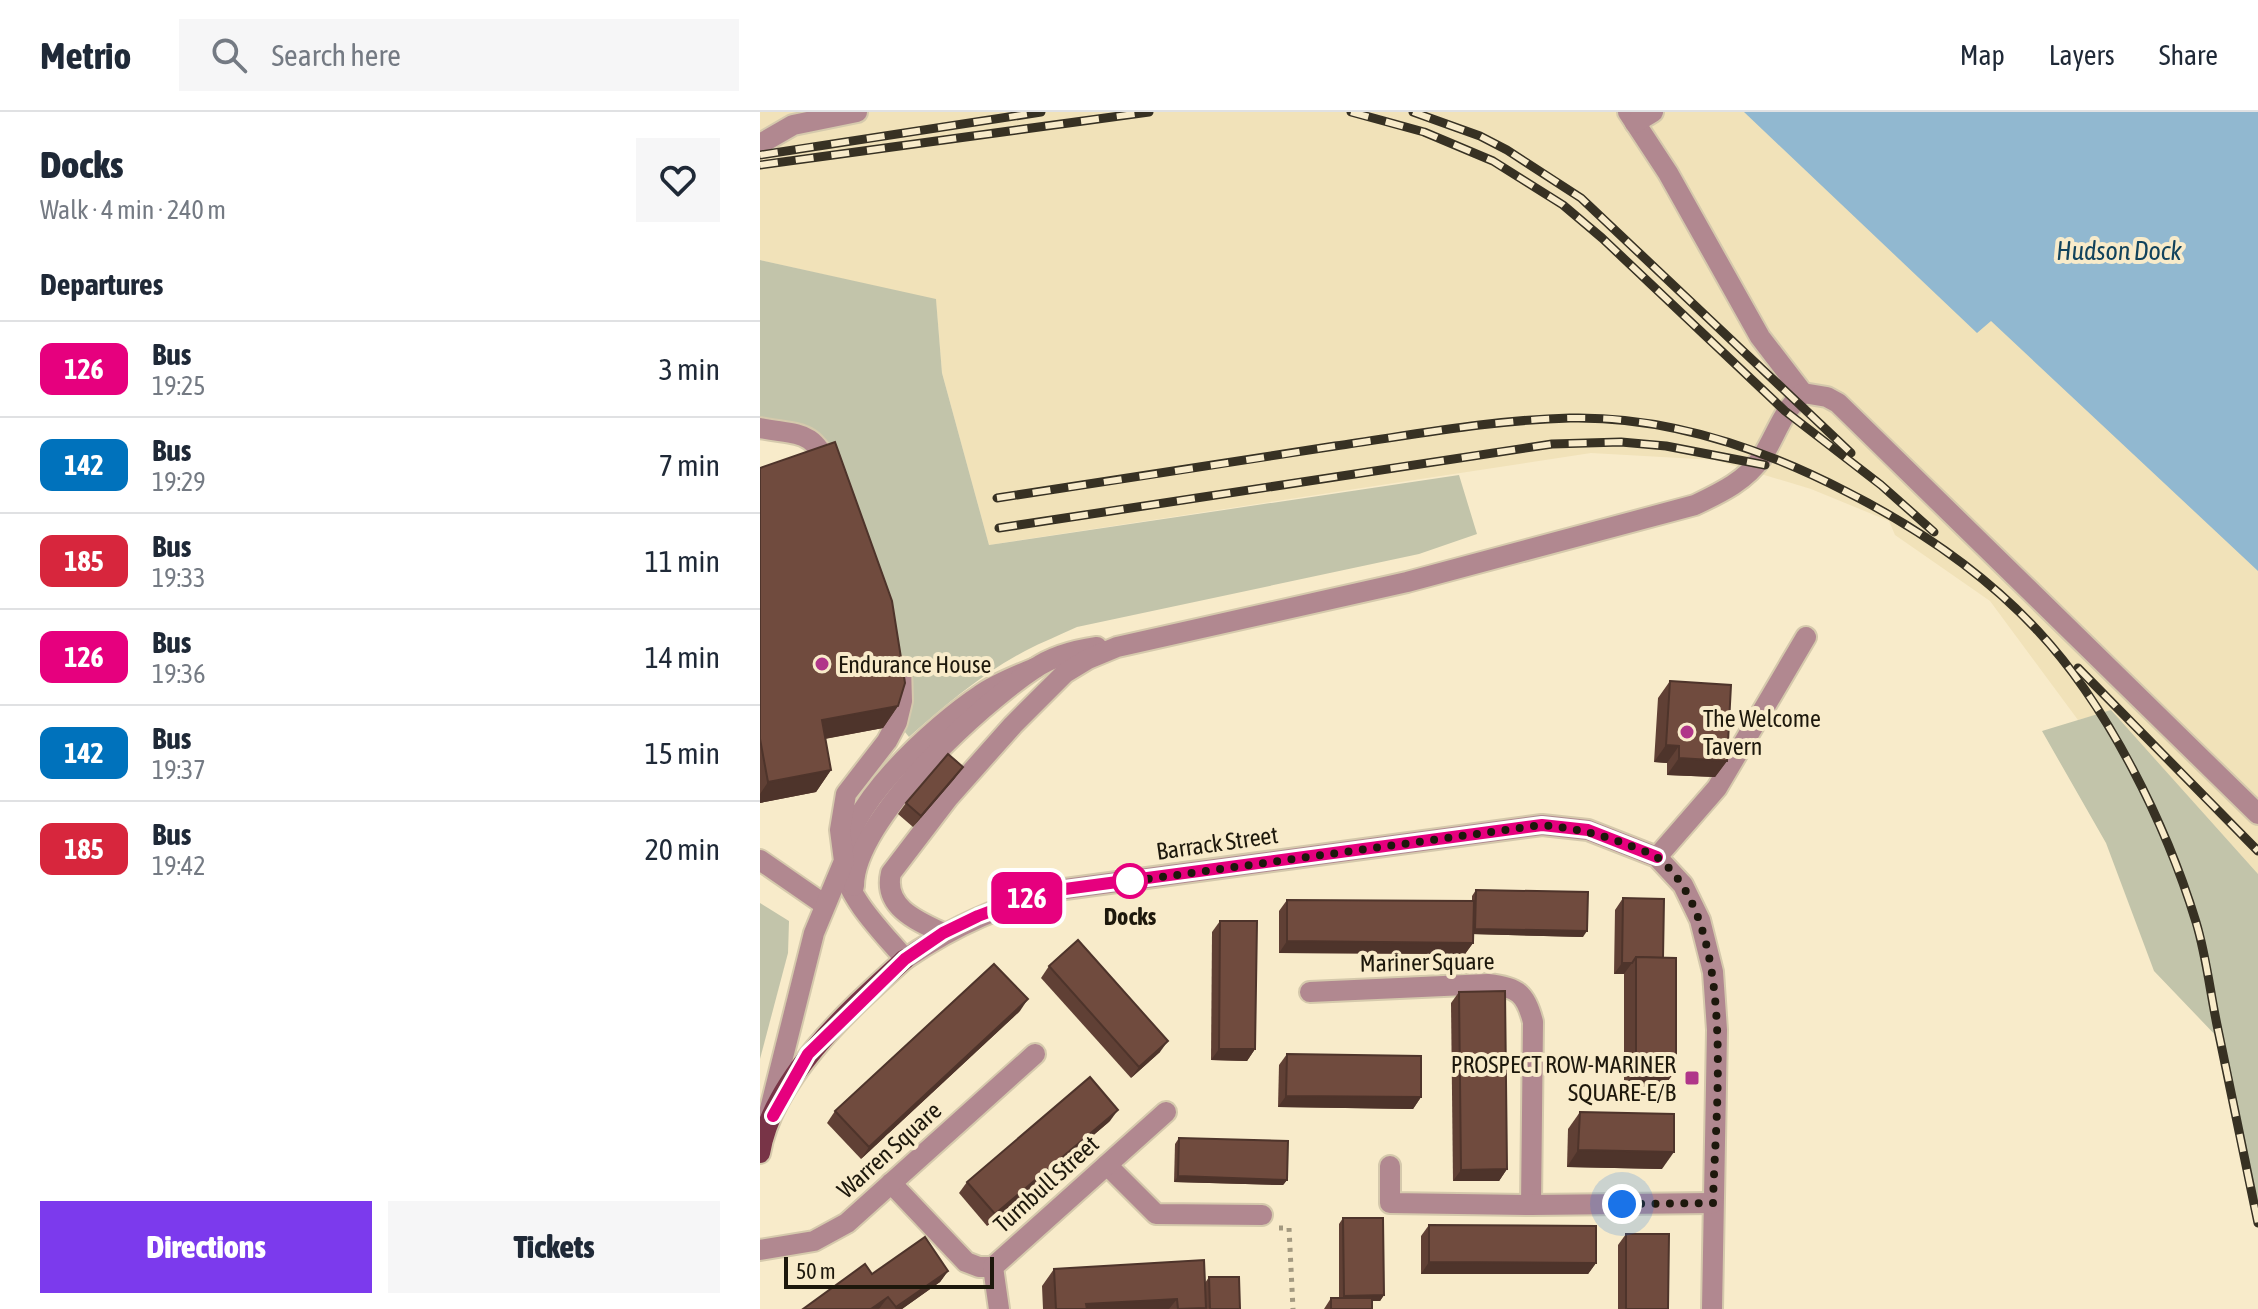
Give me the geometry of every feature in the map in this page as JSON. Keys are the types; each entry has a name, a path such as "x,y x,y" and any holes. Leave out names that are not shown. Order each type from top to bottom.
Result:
{"main road":[{"name":"Barrack Street","path":"761,1147 773,1116 808,1054 905,959"}],"street":[{"path":"760,144 793,125 857,112"},
{"path":"1639,116 1760,337 1803,393 1827,397 1838,403 2258,814"},
{"path":"761,1147 814,933 828,900 851,873 848,840 853,827 914,748 981,693 1084,649 1117,647 1407,582 1695,505 1722,493 1746,476 1763,455 1785,411 1803,393"},
{"path":"760,428 810,437 821,449 840,489"},
{"path":"1712,1309 1717,1030 1713,972 1700,920 1683,885 1657,857 1717,788 1806,637"},
{"path":"943,933 896,905 888,885 891,873 949,797 1046,689 1077,666 1117,647"},
{"path":"898,649 902,701 897,722 887,741 846,794 840,830 851,873 905,959"},
{"name":"Barrack Street","path":"905,959 943,933 1023,899 1065,889 1542,825 1588,830 1657,857"},
{"path":"760,860 828,900"},
{"name":"Mariner Square","path":"1310,992 1488,984 1504,985 1519,992 1529,1005 1533,1022 1531,1205"},
{"name":"Warren Square","path":"760,1250 814,1241 847,1223 1035,1054"},
{"name":"Turnbull Street","path":"999,1309 993,1267 1166,1112"},
{"path":"1107,1165 1156,1214 1262,1215"},
{"path":"1390,1166 1390,1203 1713,1203"},
{"path":"891,1183 966,1262 979,1267 993,1267"}],"path":[{"path":"1262,1215 1276,1228 1289,1228 1293,1309"}],"shaded area":[{"path":"760,112 2258,112 2258,874 2111,711 2078,720 1990,601 1895,535 1889,521 1811,489 1715,460 1591,453 989,545 942,373 936,300 760,260"}],"green space":[{"path":"760,260 936,299 942,373 989,545 1459,475 1477,534 1419,554 1077,627 994,669 909,737 897,722 821,449 760,428"},
{"path":"2111,710 2258,874 2258,1223 2221,1041 2154,971 2106,843 2042,731"},
{"path":"760,903 789,921 788,953 760,1059"}],"water":[{"name":"Hudson Dock","path":"1744,112 2258,112 2258,571 1991,321 1977,333"}],"building":[{"name":"Endurance House","path":"835,442 892,601 905,683 898,706 822,720 831,770 768,782 760,739 760,468"},
{"name":"The Welcome Tavern","path":"1670,681 1731,685 1727,761 1679,758 1679,746 1666,745"},
{"path":"948,754 963,767 921,816 906,803"},
{"path":"1476,890 1588,892 1587,931 1475,929"},
{"path":"1623,898 1664,899 1663,958 1636,957 1632,963 1622,963"},
{"path":"1287,900 1474,901 1473,943 1287,941"},
{"path":"1220,921 1257,921 1255,1049 1219,1049"},
{"path":"1078,940 1168,1041 1139,1067 1049,966"},
{"path":"1636,957 1676,958 1676,1070 1636,1070"},
{"path":"994,964 1028,999 869,1147 835,1111"},
{"path":"1505,991 1507,1169 1461,1170 1459,992"},
{"path":"1287,1054 1421,1056 1421,1097 1286,1096"},
{"path":"1090,1077 1118,1110 995,1214 967,1182"},
{"path":"1580,1112 1674,1114 1674,1152 1578,1150"},
{"path":"1179,1138 1288,1141 1287,1180 1178,1176"},
{"path":"1343,1218 1383,1218 1384,1295 1344,1296"},
{"path":"1429,1225 1596,1226 1596,1263 1429,1262"},
{"path":"1626,1234 1669,1234 1668,1309 1626,1309"},
{"path":"925,1237 948,1271 896,1307 888,1297 871,1309 803,1309 865,1264 872,1274"},
{"path":"1204,1260 1206,1308 1178,1309 1177,1299 1086,1304 1087,1309 1056,1309 1054,1269"},
{"path":"1209,1277 1239,1277 1240,1309 1210,1309"},
{"path":"1331,1298 1372,1298 1372,1309 1331,1309"}],"railway":[{"path":"760,155 1041,112"},
{"path":"760,165 1149,112"},
{"path":"1351,112 1424,132 1493,161 1563,205 1785,411 1881,485 1934,532"},
{"path":"1413,112 1480,136 1581,198 1851,453"},
{"path":"997,498 1452,429 1570,418 1642,423 1713,438 1815,476 1873,506 1924,536 1972,571 2038,631 2088,694 2132,768 2168,846 2199,935 2258,1223"},
{"path":"999,528 1552,444 1621,442 1666,446 1765,465"},
{"path":"2078,668 2258,851"}],"bus line":[{"name":"126","path":"773,1116 808,1054 905,959 943,933 1023,899 1065,889 1542,825 1588,830 1657,857"}],"place":[{"name":"Endurance House","path":"822,664"},
{"name":"The Welcome Tavern","path":"1687,732"},
{"name":"Docks","path":"1130,881"},
{"name":"PROSPECT ROW-MARINER SQUARE-E/B","path":"1692,1078"}],"route":[{"path":"1130,881 1118,883 1542,825 1588,830 1657,857 1683,885 1700,920 1713,972 1717,1030 1713,1203 1622,1204"}]}
